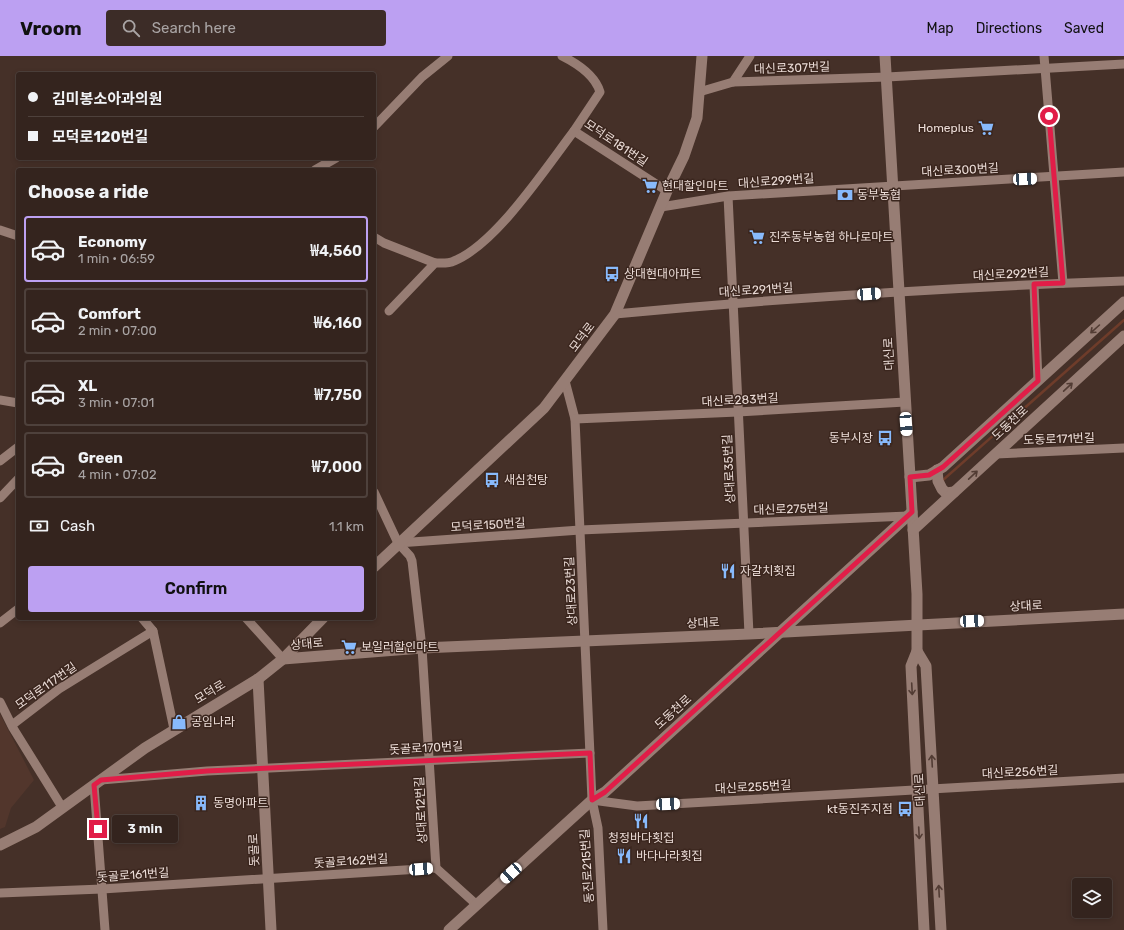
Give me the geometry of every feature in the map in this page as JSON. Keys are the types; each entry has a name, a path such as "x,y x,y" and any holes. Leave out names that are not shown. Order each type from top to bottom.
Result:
{"street":[{"path":"376,125 422,77 448,56"},
{"name":"모덕로181번길","path":"562,56 578,64 598,86 600,92 574,131 667,190"},
{"name":"모덕로","path":"376,565 544,408 615,314 667,190 684,156 696,118 702,56"},
{"path":"733,82 750,56"},
{"name":"대신로","path":"885,56 900,292 910,477 910,514 913,530 917,651 911,666 924,930"},
{"path":"1044,56 1063,283"},
{"name":"대신로307번길","path":"699,92 733,82 887,77 1124,64"},
{"path":"376,238 384,243 435,263 452,262 474,251 506,219 574,131"},
{"path":"318,168 332,160"},
{"name":"대신로300번길","path":"893,186 1124,172"},
{"name":"대신로299번길","path":"661,207 728,196 893,186"},
{"name":"상대로35번길","path":"728,196 749,634"},
{"path":"0,230 16,235"},
{"path":"389,311 435,263"},
{"name":"대신로292번길","path":"900,292 1034,284 1124,281"},
{"path":"1034,284 1038,381"},
{"name":"대신로291번길","path":"615,314 733,303 900,292"},
{"name":"도동천로","path":"910,477 929,475 937,470 1038,381 1124,302"},
{"name":"도동천로","path":"913,530 1124,336"},
{"name":"상대로23번길","path":"565,381 575,419 592,800"},
{"path":"0,400 16,403"},
{"name":"대신로283번길","path":"575,419 738,412 905,402"},
{"name":"도동로171번길","path":"996,454 1124,448"},
{"path":"0,461 16,449"},
{"path":"937,470 942,489 946,492 954,492"},
{"path":"0,498 16,481"},
{"name":"상대로12번길","path":"376,496 398,543 410,556 412,561 422,648 436,868"},
{"name":"도동천로","path":"450,930 592,800 605,792 910,514"},
{"name":"대신로275번길","path":"580,530 910,514"},
{"name":"모덕로150번길","path":"398,543 580,530"},
{"path":"0,623 16,611"},
{"name":"상대로","path":"283,659 422,648 749,634 784,630 1124,614"},
{"path":"144,620 153,631 174,729"},
{"path":"248,620 283,659"},
{"name":"모덕로","path":"0,845 36,827 62,807 174,729 258,679 283,659 322,620"},
{"name":"모덕로117번길","path":"12,725 59,689 153,631"},
{"name":"대신로","path":"917,651 926,666 941,930"},
{"name":"돗골로","path":"258,679 271,930"},
{"name":"모덕로117번길","path":"0,702 12,725 62,807"},
{"name":"돗골로170번길","path":"262,768 590,753"},
{"name":"모덕로","path":"98,782 207,771 262,768"},
{"name":"대신로256번길","path":"917,790 1124,778"},
{"path":"98,782 105,930"},
{"name":"대신로255번길","path":"592,800 637,806 917,790"},
{"name":"동진로215번길","path":"592,800 598,828 603,930"},
{"path":"436,868 477,905"},
{"name":"돗골로162번길","path":"268,878 436,868"},
{"name":"돗골로161번길","path":"0,893 102,889 268,878"}],"shaded area":[{"path":"0,714 34,780 11,808 5,827 0,829"}],"waterway":[{"path":"943,480 1124,320"}],"place":[{"name":"Homeplus","path":"986,128"},
{"name":"현대할인마트","path":"650,186"},
{"name":"동부농협","path":"845,195"},
{"name":"진주동부농협 하나로마트","path":"757,237"},
{"name":"상대현대아파트","path":"612,274"},
{"name":"동부시장","path":"885,438"},
{"name":"새심천탕","path":"492,480"},
{"name":"자갈치횟집","path":"728,571"},
{"name":"보일러할인마트","path":"349,647"},
{"name":"공임나라","path":"179,722"},
{"name":"동명아파트","path":"201,803"},
{"name":"kt동진주지점","path":"905,809"},
{"name":"청정바다횟집","path":"641,821"},
{"name":"바다나라횟집","path":"624,856"}],"route":[{"path":"98,829 94,785 101,780 207,771 590,753 592,800 605,792 912,512 910,477 929,475 943,467 1038,381 1034,284 1063,283 1049,116"}]}
